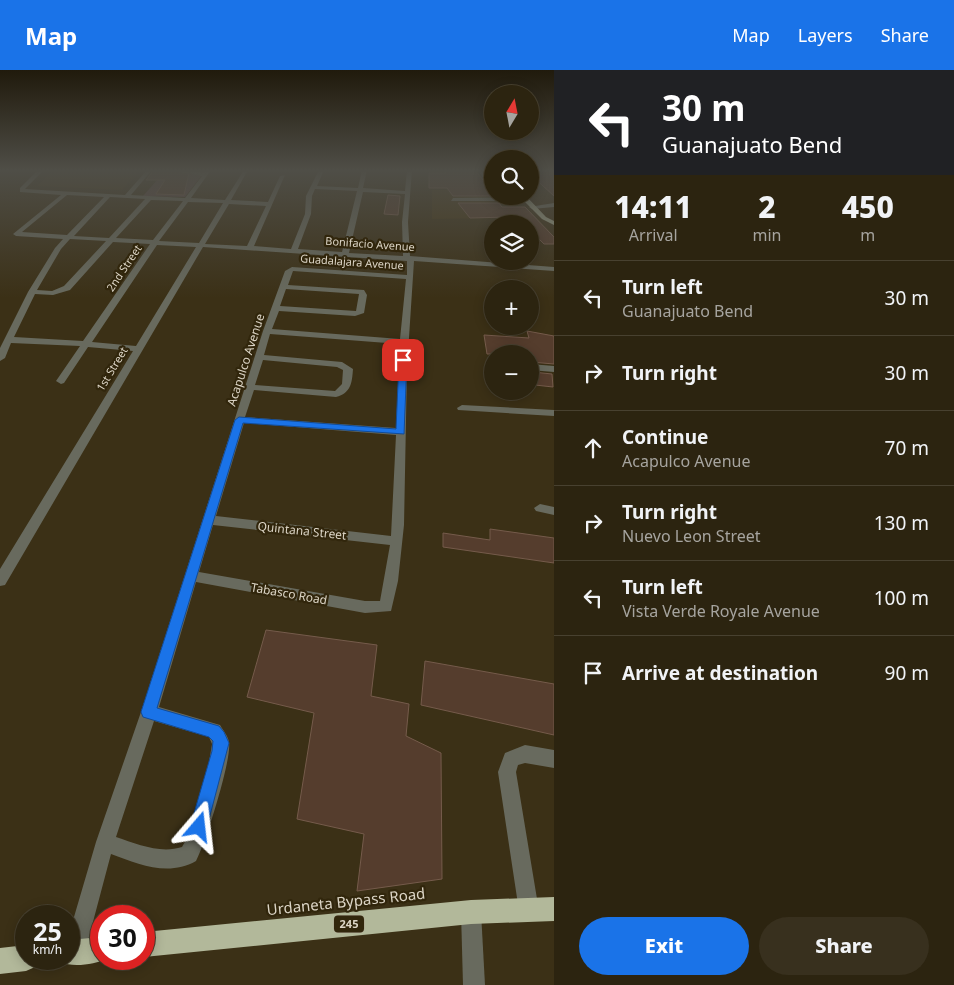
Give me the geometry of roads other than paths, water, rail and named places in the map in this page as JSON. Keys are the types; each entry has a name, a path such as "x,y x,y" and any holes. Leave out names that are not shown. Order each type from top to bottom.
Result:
{"highway":[{"name":"Urdaneta Bypass Road","path":"155,944 471,912 554,909"},
{"path":"0,961 15,959"}],"main road":[{"path":"538,213 544,218 553,219"}],"street":[{"name":"Bonifacio Avenue","path":"41,213 15,233 67,238 409,258 554,269"},
{"path":"0,358 32,292 50,261 67,238 92,213"},
{"path":"32,292 53,293 67,288 135,213"},
{"name":"2nd Street","path":"61,381 177,213"},
{"name":"1st Street","path":"0,581 221,213"},
{"path":"250,248 265,213"},
{"path":"294,251 308,213"},
{"path":"345,254 355,213"},
{"path":"396,541 403,342 410,277 407,213"},
{"name":"Guadalajara Avenue","path":"292,269 410,277"},
{"name":"Acapulco Avenue","path":"80,924 192,576 267,331 289,271 292,269"},
{"path":"277,308 355,314 360,314 361,311 363,295 361,292 284,287"},
{"path":"267,331 403,342"},
{"path":"8,340 36,340 139,349"},
{"path":"250,387 336,394 343,392 347,386 348,369 339,364 259,358"},
{"path":"539,368 554,369"},
{"path":"462,408 554,413"},
{"path":"239,420 400,432"},
{"path":"540,508 554,511"},
{"name":"Quintana Street","path":"208,520 396,541"},
{"name":"Tabasco Road","path":"192,576 365,607 386,607 392,585 396,541"},
{"path":"105,842 156,859 184,857 190,853 194,844 210,793 221,743 214,732 149,712"},
{"path":"529,911 507,772 511,758 525,754 554,759"},
{"path":"471,912 474,985"}]}
